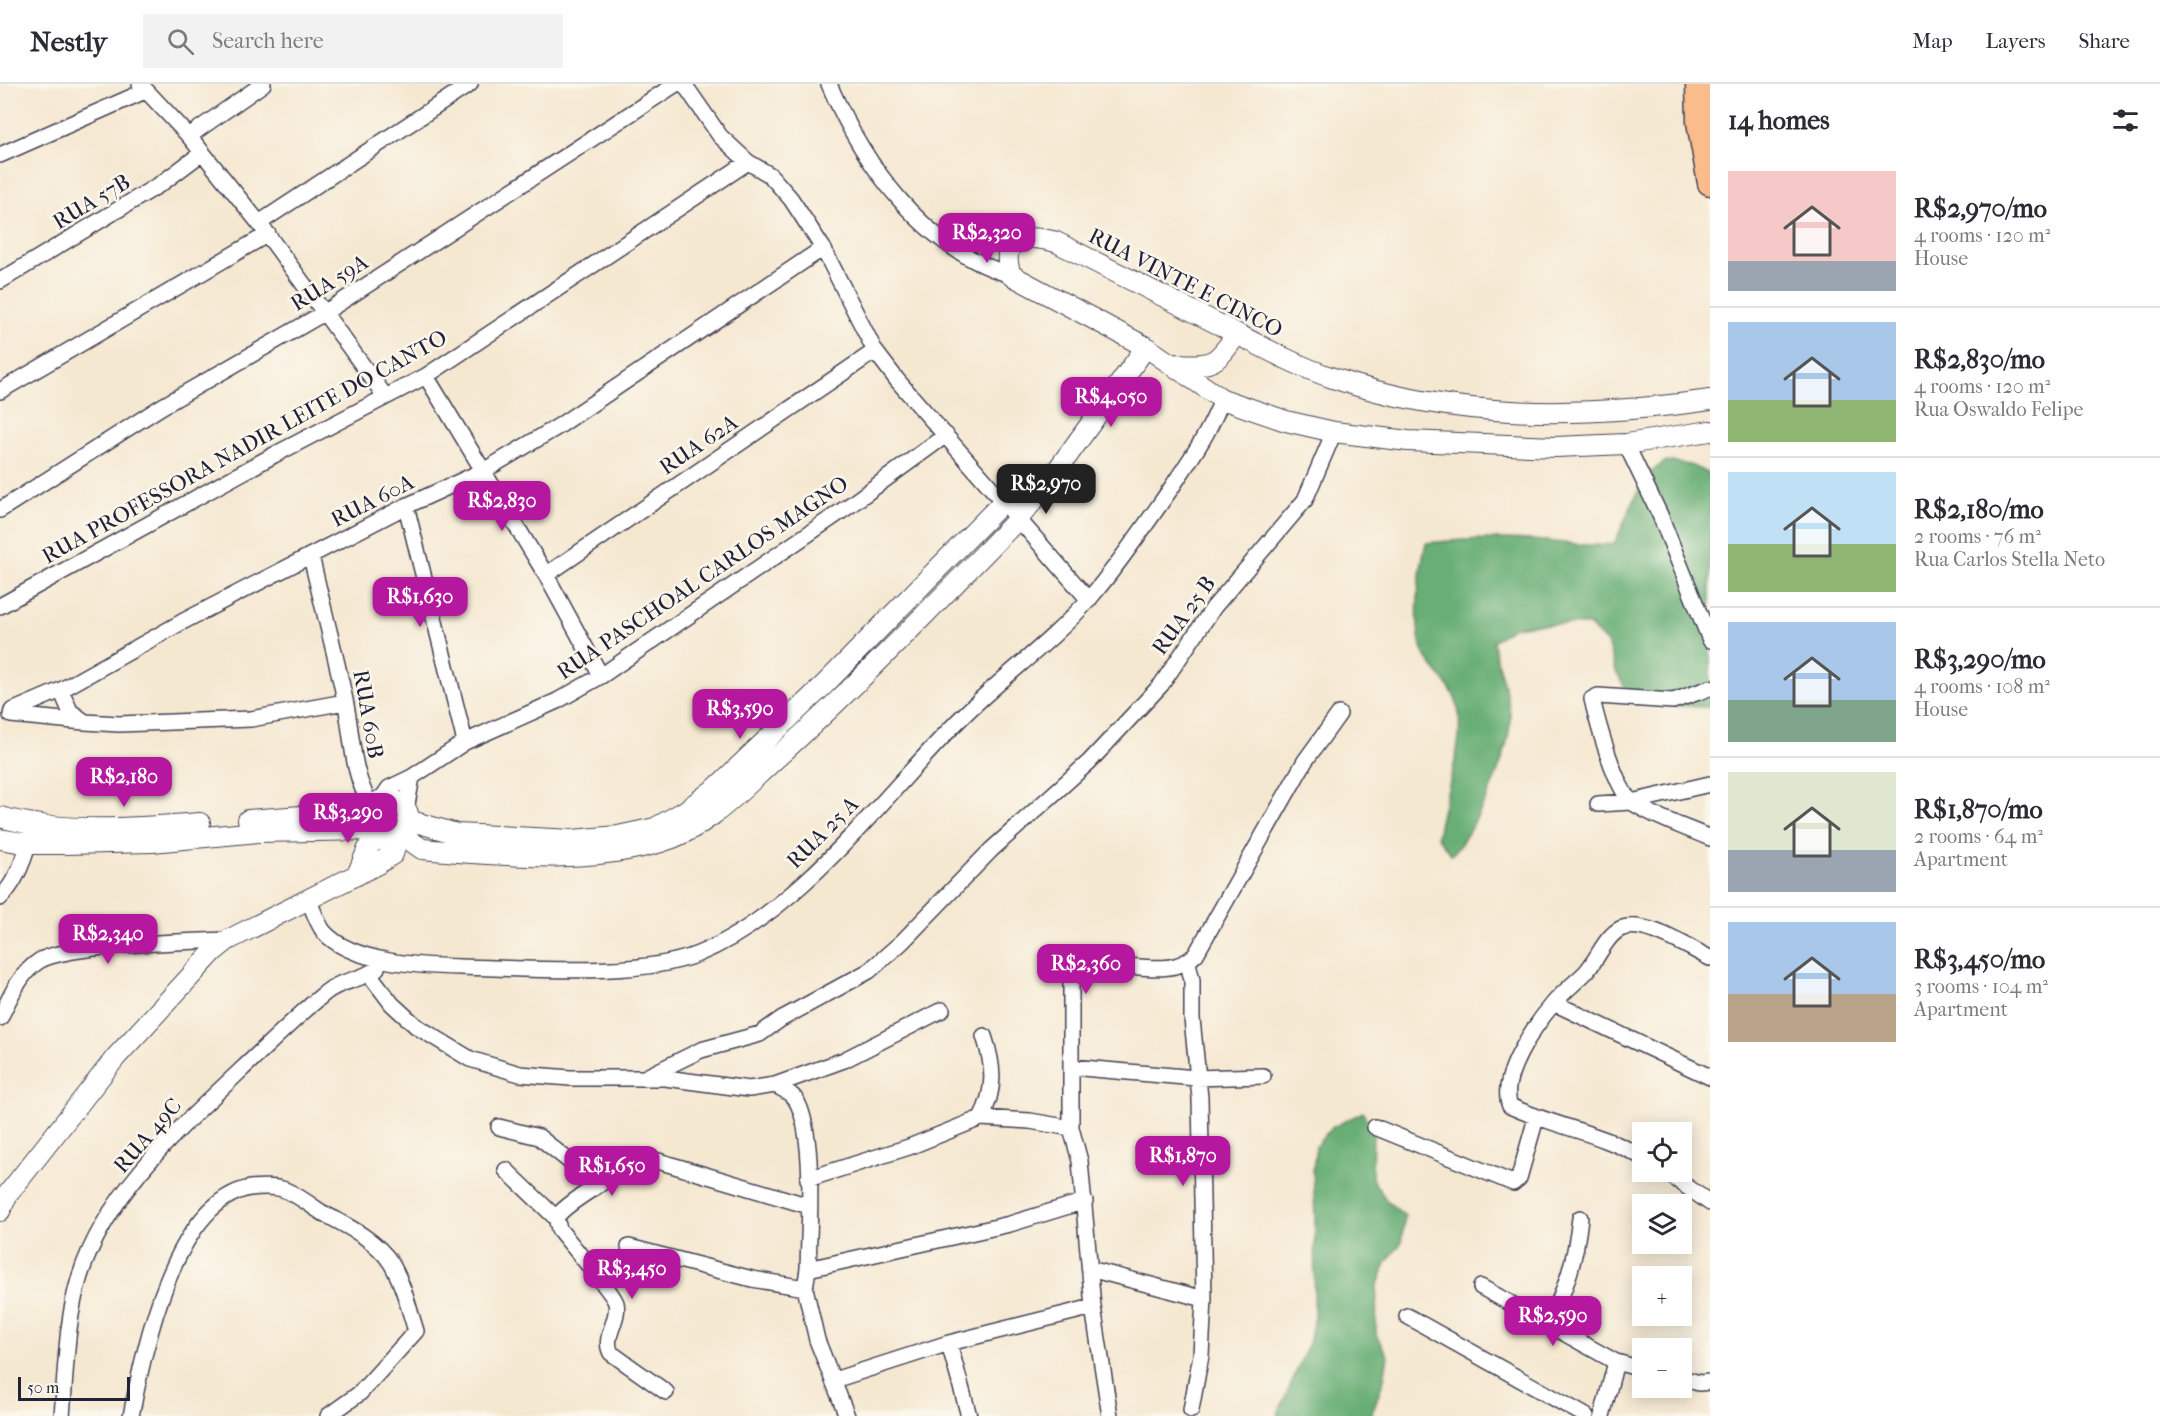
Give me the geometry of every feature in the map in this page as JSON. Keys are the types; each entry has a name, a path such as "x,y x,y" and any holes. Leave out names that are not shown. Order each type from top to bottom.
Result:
{"main road":[{"path":"1702,86 1702,150 1710,183"}],"street":[{"path":"189,136 263,84"},
{"name":"RUA 59A","path":"0,510 161,407 324,313 676,84"},
{"path":"684,84 720,136 748,162 770,175 791,199 824,248 875,351 1089,600"},
{"path":"829,84 843,117 880,175 916,217 968,258 987,268 1011,275 1146,347 1222,399 1286,421 1334,432 1467,444 1556,447 1626,444 1710,431"},
{"path":"0,391 263,229 462,86"},
{"path":"0,154 142,87 189,136 263,229 385,396"},
{"name":"RUA 57B","path":"0,281 162,183 202,153"},
{"name":"RUA PROFESSORA NADIR LEITE DO CANTO","path":"0,606 385,396 426,376 748,162"},
{"name":"RUA VINTE E CINCO","path":"1011,275 1006,259 1010,248 1021,239 1034,236 1056,242 1277,356 1342,381 1391,396 1490,411 1567,413 1652,409 1710,400"},
{"name":"RUA 60A","path":"86,722 11,714 12,711 63,696 182,622 406,506 484,470 559,426 824,248"},
{"path":"1172,364 1205,365 1215,361 1237,334"},
{"path":"0,838 29,844 152,842 258,832 373,818 392,800 403,826 422,849 580,856 626,851 663,842 705,822 841,700 1018,519 1045,487 1146,347"},
{"name":"RUA 62A","path":"546,575 875,351"},
{"path":"426,376 546,575 601,676"},
{"name":"RUA 25 A","path":"309,900 322,930 332,940 384,961 442,967 639,966 676,962 720,944 761,920 798,887 883,803 962,717 1089,600 1121,559 1206,438 1222,399"},
{"name":"RUA 25 B","path":"646,1077 701,1050 760,1034 869,971 902,942 991,850 1089,762 1161,685 1214,607 1305,500 1334,432"},
{"name":"RUA PASCHOAL CARLOS MAGNO","path":"373,818 389,788 412,777 465,742 557,701 601,676 846,508 946,435"},
{"path":"1626,444 1660,515 1710,640"},
{"path":"403,826 458,834 572,840 618,836 655,828 685,812 717,787 824,685 1003,502 1045,487"},
{"path":"406,506 465,742"},
{"name":"RUA 60B","path":"310,556 345,702 355,770 373,818"},
{"path":"1710,688 1673,700 1598,696 1592,699 1598,727 1613,768 1631,802 1710,838"},
{"path":"63,696 70,711 86,722 119,724 251,719 345,702"},
{"path":"1110,1416 1093,1308 1080,1161 1071,1128 1069,988 1071,977 1078,969 1092,966 1165,967 1188,963 1196,954 1305,761 1339,714"},
{"path":"3,1199 116,1057 228,940 357,875 393,854 403,826 412,777"},
{"path":"1598,804 1631,802 1710,784"},
{"path":"0,817 33,825 144,827 246,820 373,818"},
{"path":"373,818 388,841 403,826"},
{"path":"357,875 369,846 373,818"},
{"path":"0,898 19,869 29,844 33,825"},
{"path":"1632,1151 1618,1143 1536,1118 1510,1106 1506,1091 1530,1034 1554,1003 1586,971 1607,942 1620,929 1635,927 1651,929 1710,958"},
{"path":"0,1018 22,978 39,961 63,953 182,941 228,940"},
{"path":"384,961 370,975 392,1004 417,1026 470,1059 520,1074 570,1078 646,1077 749,1089 775,1085 844,1060 942,1010"},
{"path":"1188,963 1192,980 1196,1078 1200,1098 1203,1299 1201,1355 1191,1410"},
{"name":"RUA 49C","path":"62,1416 70,1323 80,1278 92,1246 112,1212 176,1131 275,1038 327,991 345,980 370,975"},
{"path":"1554,1003 1710,1077"},
{"path":"981,1118 991,1100 994,1074 984,1036"},
{"path":"1071,1067 1196,1078 1263,1076"},
{"path":"775,1085 789,1092 798,1104 807,1132 809,1206 808,1269 805,1288 817,1340 847,1416"},
{"path":"808,1179 909,1147 981,1118 1030,1121 1071,1128"},
{"path":"1375,1127 1513,1183 1519,1178 1536,1118"},
{"path":"499,1127 539,1137 600,1185"},
{"path":"556,1218 562,1208 600,1185 642,1162 658,1161 809,1206"},
{"path":"506,1170 556,1218 559,1229 613,1296 616,1304 609,1340 611,1353 666,1392"},
{"path":"1680,1182 1710,1203"},
{"path":"131,1416 144,1352 163,1291 184,1246 218,1201 236,1191 260,1187 282,1189 363,1236 390,1261 401,1283 417,1331 360,1393 328,1416"},
{"path":"808,1269 1010,1224 1085,1201"},
{"path":"1549,1324 1570,1279 1576,1256 1580,1218"},
{"path":"629,1247 752,1279 805,1288"},
{"path":"1090,1269 1203,1299"},
{"path":"1481,1287 1616,1362 1632,1366"},
{"path":"834,1380 949,1343 1093,1308"},
{"path":"1407,1317 1586,1416"},
{"path":"949,1343 969,1416"},
{"path":"1602,1416 1616,1362"},
{"path":"1692,1381 1710,1382"}],"green space":[{"path":"1666,461 1690,465 1710,474 1710,707 1677,706 1627,691 1615,670 1607,643 1589,625 1538,624 1514,627 1493,641 1510,713 1506,747 1482,808 1452,855 1437,837 1458,745 1459,715 1455,698 1426,657 1421,646 1418,601 1426,543 1500,539 1587,545 1614,544 1645,476"},
{"path":"1363,1112 1373,1132 1372,1179 1387,1201 1405,1216 1401,1243 1386,1263 1377,1287 1376,1335 1388,1356 1384,1379 1371,1416 1277,1416 1310,1340 1314,1316 1313,1170 1316,1146 1331,1128"}]}
